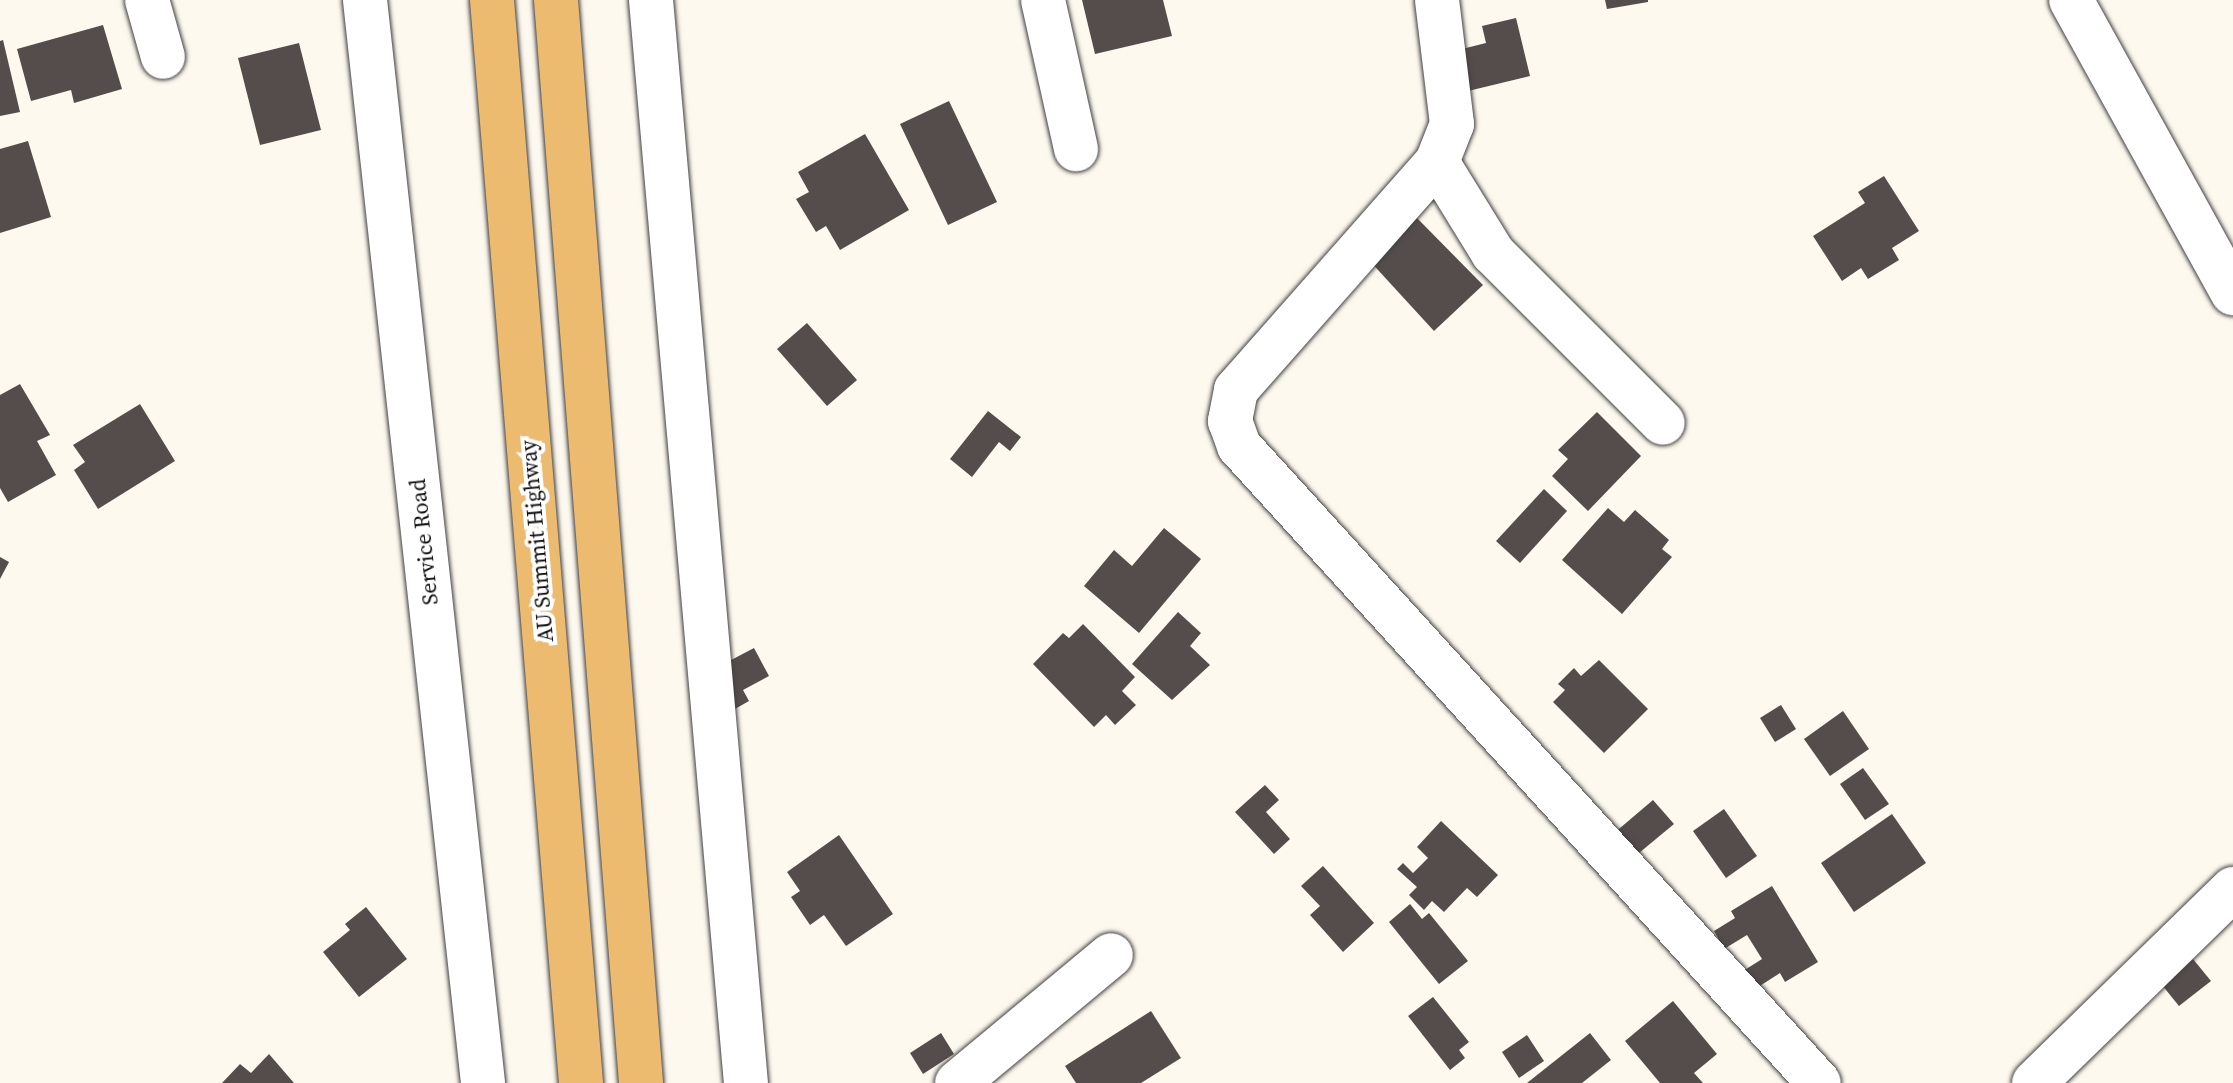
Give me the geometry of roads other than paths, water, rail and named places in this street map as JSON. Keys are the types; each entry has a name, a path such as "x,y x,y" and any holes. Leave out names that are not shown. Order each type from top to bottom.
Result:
{"main road":[{"name":"AU Summit Highway","path":"492,0 581,1083"},
{"path":"556,0 641,1083"}],"street":[{"path":"147,0 163,57"},
{"name":"Service Road","path":"365,0 483,1083"},
{"path":"651,0 746,1083"},
{"path":"1043,0 1076,149"},
{"path":"1437,0 1452,124 1437,162 1236,390 1230,421 1239,446 1819,1083"},
{"path":"2071,0 2222,252 2233,293"},
{"path":"1437,162 1493,253 1663,423"},
{"path":"2034,1083 2233,889"},
{"path":"957,1083 1111,955"}]}
